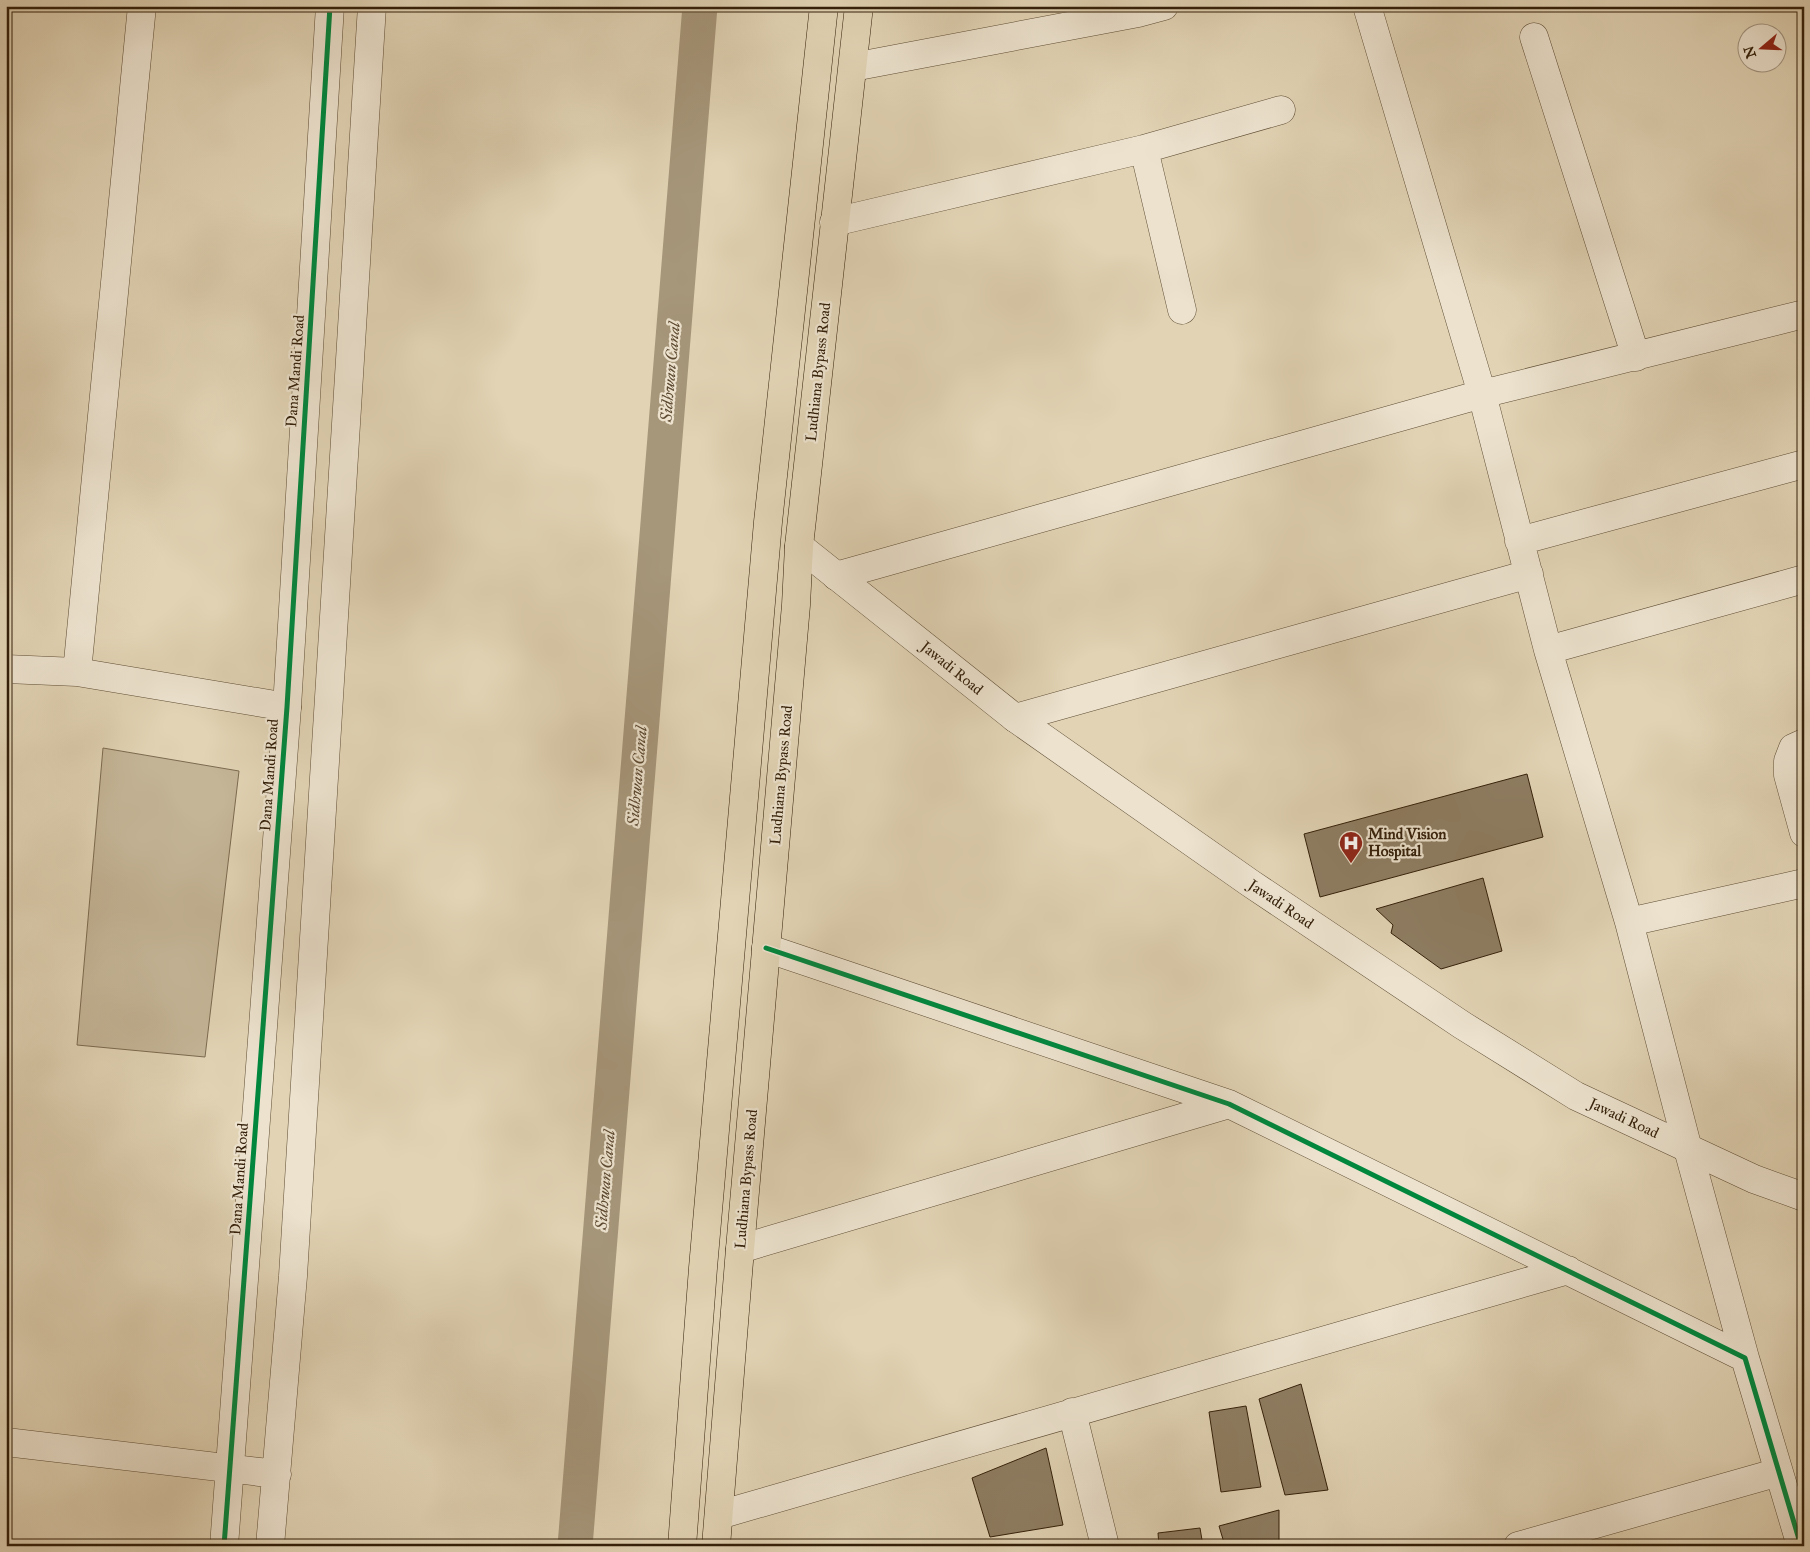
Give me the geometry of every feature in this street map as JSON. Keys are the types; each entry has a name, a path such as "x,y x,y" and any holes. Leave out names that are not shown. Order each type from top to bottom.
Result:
{"highway":[{"path":"682,1546 703,1268 768,522 824,6"},
{"name":"Ludhiana Bypass Road","path":"716,1546 796,605 799,546 859,6"}],"street":[{"path":"77,672 142,6"},
{"name":"Dana Mandi Road","path":"224,1546 287,707 330,6"},
{"path":"270,1546 293,1276 372,6"},
{"path":"853,66 1138,13 1164,6"},
{"path":"1367,6 1482,394 1548,650 1629,922 1744,1358 1801,1546"},
{"path":"1534,37 1636,357"},
{"path":"834,222 1144,149 1280,110"},
{"path":"1144,149 1182,310"},
{"path":"836,576 1482,394 1804,314"},
{"path":"1519,541 1804,464"},
{"name":"Jawadi Road","path":"799,546 1015,718 1250,883 1462,1025 1576,1096 1754,1179 1804,1197"},
{"path":"1015,718 1528,574"},
{"path":"1548,650 1804,578"},
{"path":"6,669 77,672 287,707"},
{"path":"1804,743 1793,748 1788,761 1788,775 1804,832"},
{"path":"1629,922 1804,883"},
{"path":"766,948 1229,1104 1744,1358"},
{"path":"740,1249 1229,1104"},
{"path":"719,1515 1568,1270"},
{"path":"1072,1412 1105,1546"},
{"path":"6,1442 230,1467 276,1474"},
{"path":"1518,1546 1779,1472"}],"shaded area":[{"path":"103,748 239,771 205,1057 77,1045"}],"building":[{"path":"1527,774 1543,837 1320,897 1304,834"},
{"path":"1483,878 1502,951 1441,969 1391,933 1393,925 1376,909"},
{"path":"1301,1384 1328,1490 1285,1495 1259,1399"},
{"path":"1246,1406 1261,1487 1221,1492 1209,1412"},
{"path":"1046,1448 1063,1525 990,1537 972,1478"},
{"path":"1279,1510 1279,1546 1225,1546 1219,1526"},
{"path":"1200,1528 1203,1546 1159,1546 1158,1533"}],"waterway":[{"name":"Sidhwan Canal","path":"575,1546 700,6"}],"cycle path":[{"path":"224,1546 287,707 330,6"},
{"path":"766,948 1229,1104 1745,1358 1801,1546"}],"place":[{"name":"Mind Vision Hospital","path":"1351,864"}]}
